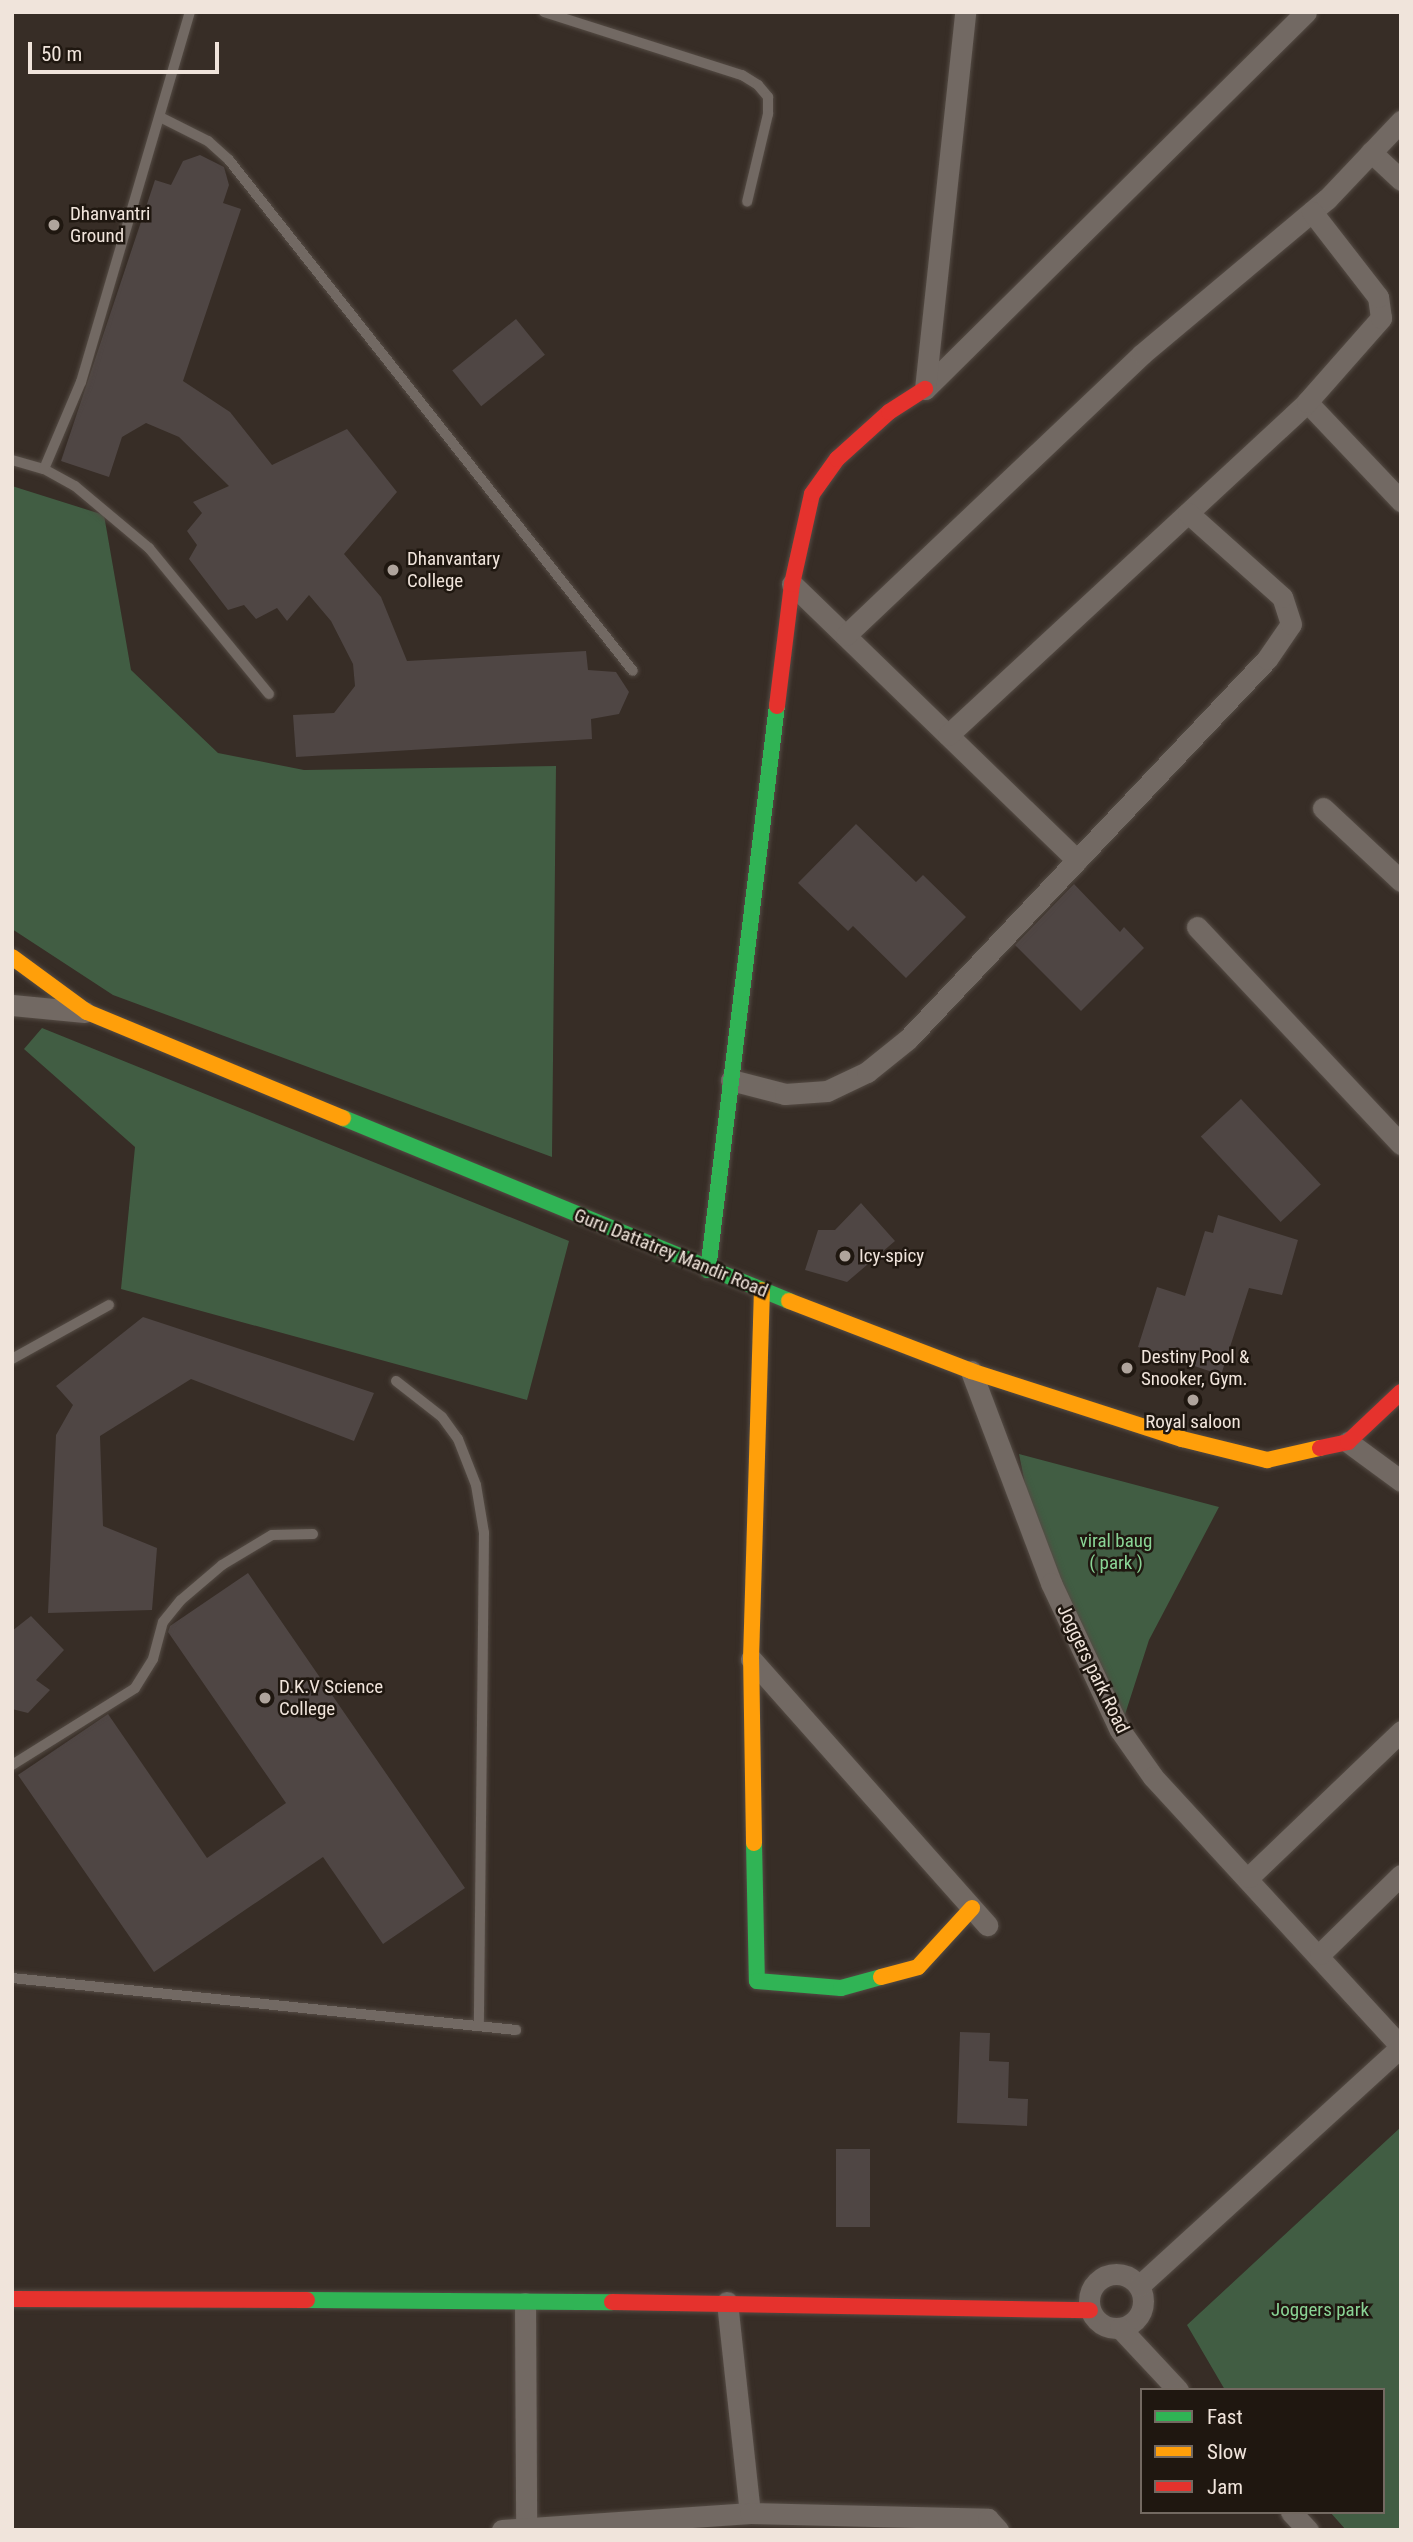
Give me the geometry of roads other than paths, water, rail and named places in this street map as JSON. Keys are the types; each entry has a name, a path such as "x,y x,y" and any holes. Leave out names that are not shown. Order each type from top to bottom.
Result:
{"street":[{"path":"925,389 965,12"},
{"path":"708,1270 792,584 813,494 838,459 889,412 925,389 1306,12"},
{"path":"846,635 1142,354 1312,212 1401,121"},
{"path":"1371,152 1401,180"},
{"path":"948,734 1307,402 1381,318 1378,298 1312,212"},
{"path":"1307,402 1401,501"},
{"path":"731,1080 785,1094 827,1091 867,1072 908,1040 1268,659 1291,624 1282,597 1188,513"},
{"path":"792,584 1077,860"},
{"path":"1323,808 1401,881"},
{"path":"1197,927 1401,1144"},
{"name":"Guru Dattatrey Mandir Road","path":"12,957 87,1012 708,1270 971,1371 1182,1439 1266,1460 1348,1442"},
{"name":"Guru Dattatrey Mandir Road","path":"12,1005 87,1012"},
{"path":"762,1290 751,1659 757,1981 841,1988 918,1967 972,1908"},
{"name":"Joggers park Road","path":"971,1371 1051,1583 1120,1730 1153,1777 1320,1954 1401,2047"},
{"path":"1401,1392 1348,1442 1401,1481"},
{"path":"751,1659 987,1925"},
{"path":"1249,1877 1401,1731"},
{"path":"1320,1954 1401,1875"},
{"path":"1139,2286 1401,2047"},
{"path":"1139,2286 1117,2273 1100,2278 1090,2292 1090,2310 1102,2325 1120,2328 1176,2388"},
{"path":"1120,2328 1142,2311 1139,2286"},
{"path":"12,2299 727,2302 1090,2310"},
{"path":"727,2302 750,2513"},
{"path":"525,2303 526,2529"},
{"path":"502,2530 630,2525 750,2513 988,2519 998,2530"},
{"path":"1293,2514 1308,2530"}],"lane":[{"path":"44,469 82,382 190,12"},
{"path":"544,12 742,75 758,85 768,97 768,114 747,202"},
{"path":"160,117 208,141 229,160 633,671"},
{"path":"12,460 44,469 75,486 149,548 269,694"},
{"path":"12,1359 109,1305"},
{"path":"396,1381 442,1417 458,1439 476,1485 484,1533 479,2026"},
{"path":"12,1765 135,1688 153,1659 163,1622 181,1600 222,1565 272,1535 313,1534"},
{"path":"12,1978 516,2030"}],"place":[{"name":"Dhanvantri Ground","path":"54,225"},
{"name":"Dhanvantary College","path":"393,570"},
{"name":"Icy-spicy","path":"845,1256"},
{"name":"Destiny Pool & Snooker, Gym.","path":"1127,1368"},
{"name":"Royal saloon","path":"1193,1400"},
{"name":"D.K.V Science College","path":"265,1698"}],"park label":[{"name":"viral baug ( park )","path":"1116,1552"},
{"name":"Joggers park","path":"1320,2310"}]}
